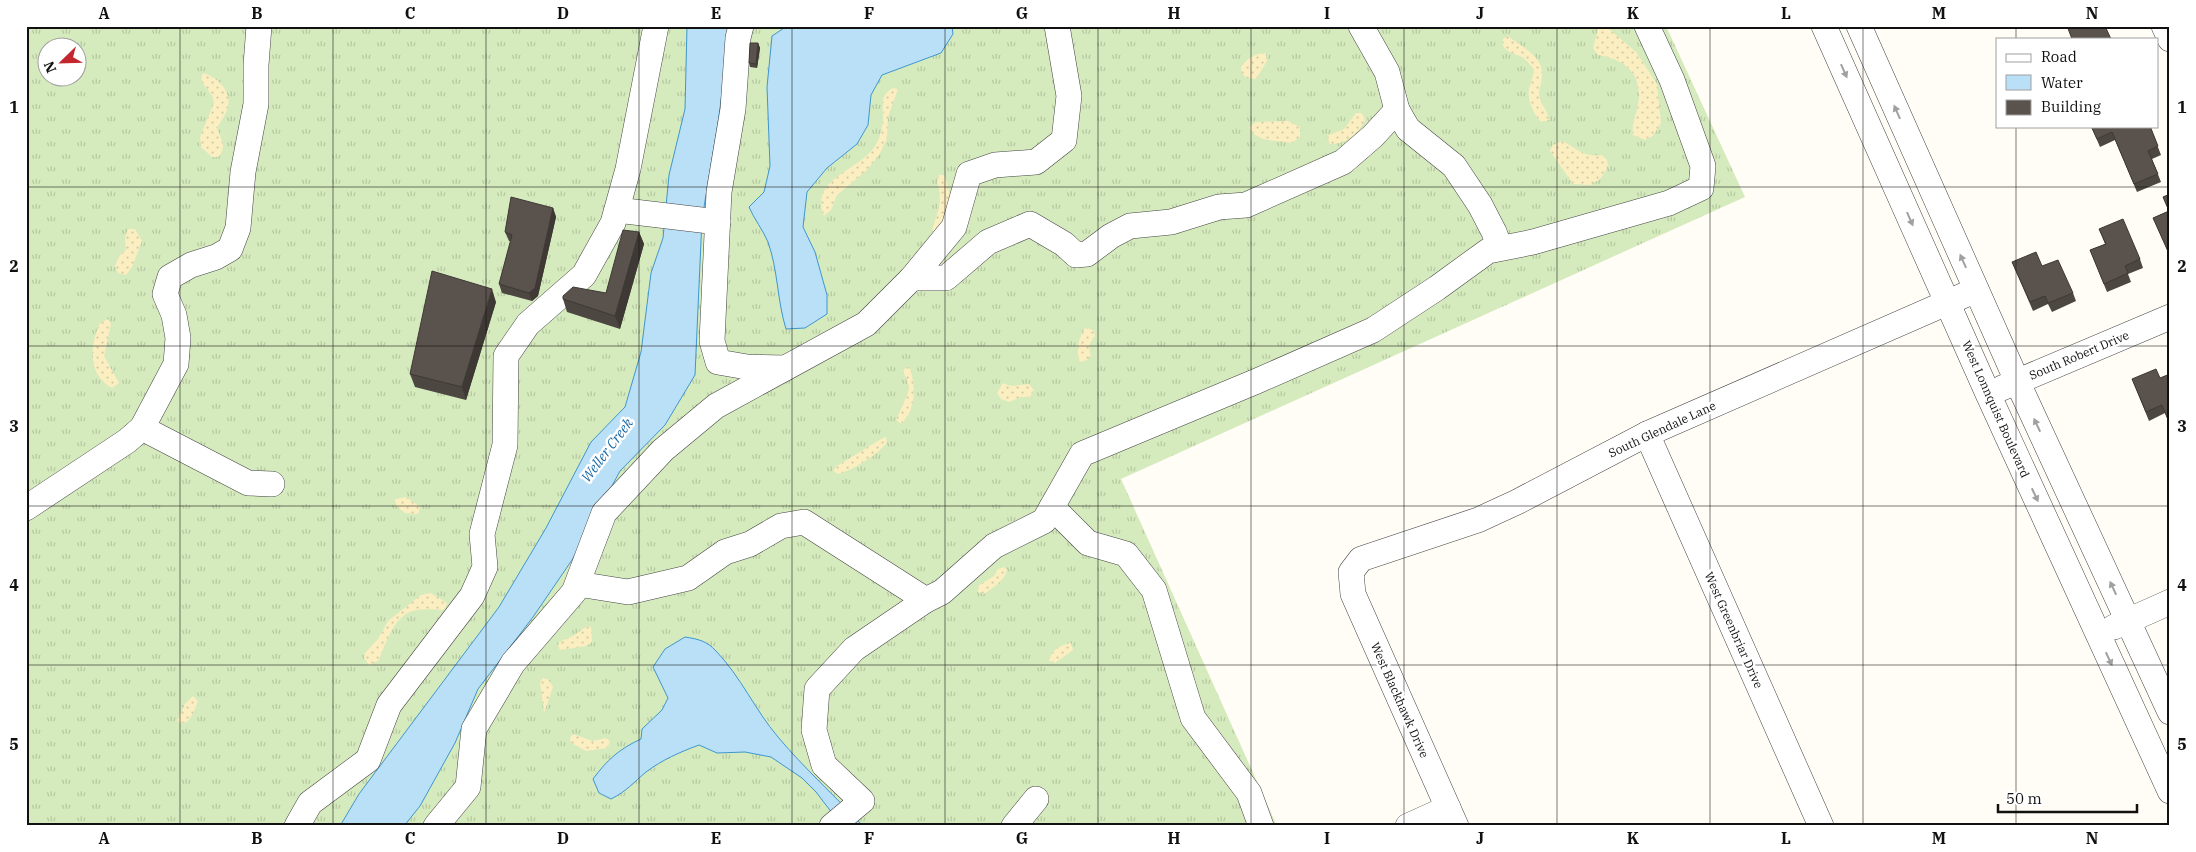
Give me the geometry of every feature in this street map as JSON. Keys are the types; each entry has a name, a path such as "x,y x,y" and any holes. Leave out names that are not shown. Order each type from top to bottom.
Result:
{"street":[{"path":"26,508 127,441 142,428 176,364 178,338 174,315 166,294 170,277 191,265 216,257 230,249 238,228 243,172 256,104 256,65 260,26"},
{"path":"297,826 310,803 368,760 389,705 472,596 485,567 482,534 505,445 506,356 528,324 584,275 613,223 628,169 656,26"},
{"path":"741,26 738,38 733,109 719,192 710,222 712,341 718,362 747,367 788,368"},
{"path":"436,826 468,787 474,729 513,663 574,592 604,512 663,450 716,406 866,324 912,278 954,226 969,174 995,165 1036,162 1064,140 1069,96 1057,26"},
{"path":"1361,26 1387,72 1397,110 1408,129 1454,166 1480,205 1500,248"},
{"path":"841,818 862,801 824,765 814,730 817,689 854,650 926,600 942,592 994,546 1044,521 1082,454 1258,381 1373,330 1438,288 1488,251 1533,242 1669,204 1701,188 1704,166 1672,80 1647,26"},
{"name":"West Lonnquist Boulevard","path":"1824,26 1988,394 2170,791"},
{"path":"1859,26 2017,381 2170,712"},
{"path":"2164,26 2170,39"},
{"path":"912,278 946,278 988,242 1030,224 1064,244 1076,255 1087,254 1111,236 1130,226 1171,222 1219,207 1246,205 1343,162 1373,136 1397,110"},
{"path":"619,200 646,213 710,222"},
{"name":"South Glendale Lane","path":"1351,572 1361,559 1478,520 1646,434 1976,290"},
{"name":"South Robert Drive","path":"1988,394 2170,317"},
{"path":"142,428 248,483 272,484"},
{"name":"West Greenbriar Drive","path":"1646,434 1821,826"},
{"path":"1052,507 1088,543 1126,554 1154,590 1193,718 1249,793 1261,826"},
{"path":"578,584 628,592 688,578 725,552 750,544 781,526 804,522 926,600"},
{"name":"West Blackhawk Drive","path":"1351,572 1353,594 1452,817"},
{"path":"2098,634 2170,602"},
{"path":"1014,826 1036,799"},
{"path":"1408,826 1452,817"}],"green space":[{"path":"26,26 1666,26 1745,197 1121,479 1277,826 26,826"}],"sand":[{"path":"1608,28 1636,52 1657,84 1661,123 1653,136 1645,140 1633,135 1633,125 1639,96 1636,79 1627,67 1614,59 1598,55 1593,48 1598,29"},
{"path":"1508,36 1529,51 1541,66 1542,75 1539,95 1549,120 1541,122 1534,111 1530,102 1529,89 1534,69 1524,58 1505,49 1503,39"},
{"path":"1266,53 1267,61 1256,79 1247,78 1241,67 1255,55"},
{"path":"203,73 219,82 228,98 227,110 217,128 223,146 219,157 212,157 201,147 200,137 214,103 211,94 202,81"},
{"path":"893,88 898,89 888,117 887,139 879,155 867,170 837,195 831,210 824,216 821,204 823,194 828,185 864,158 876,144 882,125 884,98 888,91"},
{"path":"1356,113 1362,113 1365,120 1359,130 1347,140 1330,144 1327,136 1344,129"},
{"path":"1288,121 1300,127 1300,137 1292,143 1262,138 1252,132 1249,127 1256,122"},
{"path":"1562,141 1584,154 1602,155 1607,160 1608,167 1601,178 1591,185 1573,184 1550,151 1553,145"},
{"path":"939,175 944,175 947,183 949,205 936,233 932,231 940,201 937,182"},
{"path":"128,229 135,229 142,241 132,267 126,275 118,273 115,266 119,256 126,250 125,237"},
{"path":"108,319 111,324 104,356 119,383 112,388 98,375 93,358 94,340 100,323"},
{"path":"1086,327 1094,331 1095,336 1090,345 1091,356 1087,360 1080,362 1078,344"},
{"path":"907,366 910,369 914,390 910,412 901,424 896,420 908,393 909,386 903,371"},
{"path":"1003,383 1011,386 1029,384 1034,390 1030,397 1021,397 1009,402 1001,399 997,393"},
{"path":"886,437 887,443 864,462 838,474 833,471 835,467"},
{"path":"406,497 420,507 418,514 405,513 396,506 395,499"},
{"path":"1004,567 1007,570 1001,581 984,594 978,592 978,586 994,576 998,569"},
{"path":"431,593 447,603 444,610 421,610 406,614 395,625 378,661 369,665 364,658 365,653 378,639 388,621 421,595"},
{"path":"587,626 591,627 592,642 586,646 560,650 559,642 573,636"},
{"path":"1071,643 1073,650 1055,663 1049,661 1052,653 1057,648"},
{"path":"543,678 548,679 553,687 544,713 540,682"},
{"path":"193,696 198,701 193,714 187,722 180,723 177,720 185,704"},
{"path":"573,734 592,741 607,738 610,742 607,748 586,751 571,743 570,738"}],"water":[{"name":"Weller Creek","path":"687,26 731,26 718,123 702,219 695,375 665,425 620,471 572,560 533,617 478,689 455,743 420,806 404,826 340,826 359,794 499,607 546,528 591,442 625,407 641,352 651,273 663,238 669,175 685,109"},
{"path":"787,26 952,26 953,34 941,53 882,75 871,95 868,125 857,144 827,168 807,192 803,227 815,252 827,295 827,314 805,328 786,329 768,242 749,207 764,192 770,166 767,87 772,36"},
{"path":"685,637 702,641 716,651 733,672 778,737 863,826 842,826 816,792 802,778 771,757 745,752 717,753 699,745 678,753 658,764 626,790 611,799 599,793 593,779 614,756 641,739 642,729 662,710 668,698 653,667 665,649"}],"building":[{"path":"2067,26 2105,26 2111,38 2072,38"},
{"path":"750,43 758,43 756,64 749,63"},
{"path":"2092,128 2151,128 2158,146 2148,151 2158,174 2134,184 2112,132 2097,139"},
{"path":"2170,194 2170,250 2168,251 2153,218 2169,211 2163,197"},
{"path":"511,197 553,208 535,288 529,293 499,284 512,235 505,232"},
{"path":"2123,219 2140,259 2125,266 2128,273 2104,284 2090,250 2106,244 2099,229"},
{"path":"623,230 639,232 615,316 563,299 563,296 573,287 606,293"},
{"path":"2036,252 2042,266 2058,260 2073,293 2048,303 2045,296 2030,302 2012,262"},
{"path":"432,271 492,289 462,387 410,374"},
{"path":"2156,369 2160,378 2170,374 2170,422 2162,405 2146,412 2132,379"}]}
